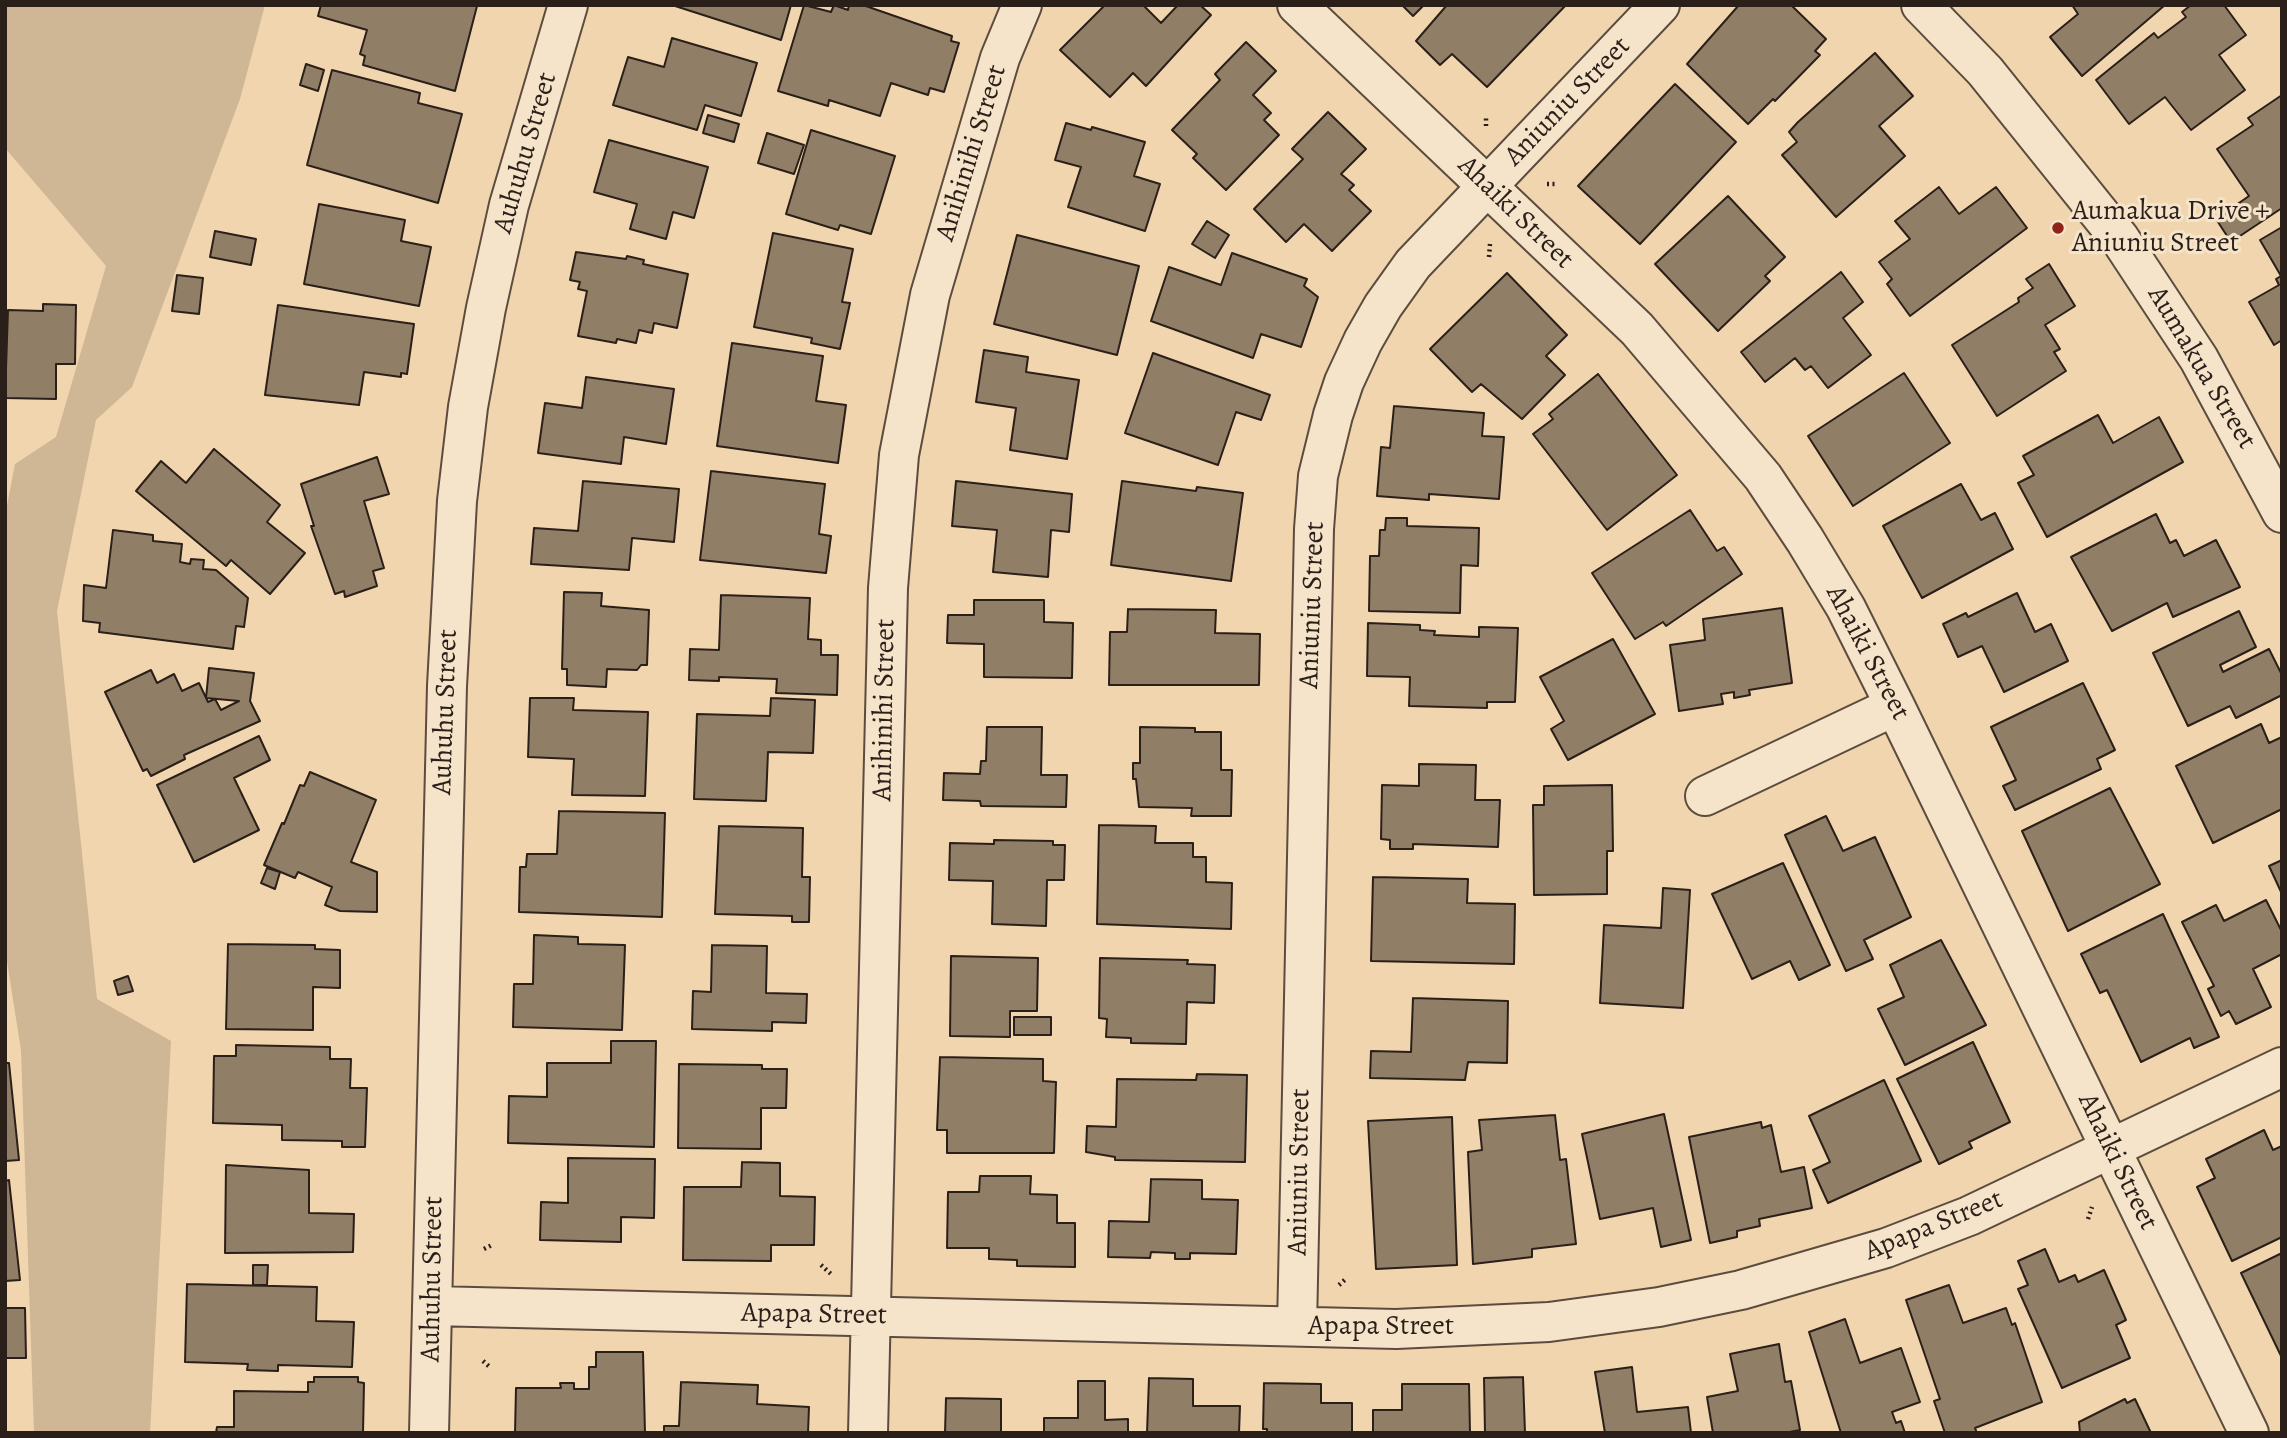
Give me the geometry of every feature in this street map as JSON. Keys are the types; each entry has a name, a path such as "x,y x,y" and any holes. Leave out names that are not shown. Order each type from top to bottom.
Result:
{"street":[{"name":"Auhuhu Street","path":"429,1433 447,686 457,501 468,407 509,205 568,5"},
{"name":"Anihinihi Street","path":"867,1433 888,588 899,455 930,296 1000,58 1022,5"},
{"name":"Ahaiki Street","path":"1297,5 1637,329 1763,477 1846,608 2249,1433"},
{"name":"Aniuniu Street","path":"1297,1326 1314,529 1318,476 1344,382 1382,306 1413,264 1660,5"},
{"name":"Aumakua Street","path":"1922,5 1984,71 2120,239 2199,359 2282,513"},
{"path":"1705,796 1895,706"},
{"name":"Apapa Street","path":"432,1306 1396,1329 1549,1322 1659,1307 1741,1290 1886,1248 1969,1216 2282,1067"}],"path":[{"path":"1486,115 1486,126"},
{"path":"1547,184 1557,184"},
{"path":"1489,257 1490,244"},
{"path":"2088,1219 2092,1207"},
{"path":"484,1249 492,1245"},
{"path":"821,1265 831,1274"},
{"path":"1339,1284 1347,1278"},
{"path":"483,1361 491,1367"}],"shaded area":[{"path":"5,5 265,5 240,99 132,387 96,420 57,611 97,999 171,1041 150,1433 34,1433 21,1050 5,949 5,516 15,464 56,437 106,266 5,148"}],"building":[{"path":"321,5 477,6 455,91 363,65 365,56 360,54 367,30 318,16"},
{"path":"672,5 791,5 781,40"},
{"path":"804,5 831,12 834,5 848,10 849,5 863,5 952,36 951,41 959,43 944,92 930,88 928,95 891,83 880,116 829,100 828,106 778,91"},
{"path":"1105,5 1143,5 1161,23 1178,5 1200,5 1211,15 1146,86 1133,73 1110,97 1060,50"},
{"path":"1402,5 1424,5 1413,16"},
{"path":"1447,5 1566,5 1487,87 1452,54 1440,65 1416,41"},
{"path":"1739,5 1791,5 1826,39 1815,51 1820,55 1748,124 1687,64"},
{"path":"2072,5 2165,5 2082,76 2050,37 2078,14"},
{"path":"2191,5 2224,5 2246,35 2219,55 2245,90 2191,130 2165,97 2129,124 2096,80 2154,33 2158,38 2186,17 2182,12"},
{"path":"672,38 757,63 741,116 705,105 697,130 613,105 628,57 664,67"},
{"path":"1246,42 1276,71 1253,95 1271,113 1264,120 1279,135 1226,190 1193,158 1197,154 1172,130 1220,80 1215,74"},
{"path":"1875,53 1913,96 1879,126 1905,156 1836,217 1782,155 1797,142 1789,132 1798,122"},
{"path":"306,64 324,70 318,91 300,85"},
{"path":"332,70 420,93 418,103 462,114 438,203 307,165"},
{"path":"1675,84 1736,142 1640,244 1578,186"},
{"path":"2282,95 2282,208 2231,242 2216,219 2249,196 2217,149 2253,125 2248,118"},
{"path":"1328,112 1366,149 1341,174 1354,185 1349,190 1371,211 1332,251 1304,224 1286,242 1254,209 1303,159 1292,149"},
{"path":"708,115 739,124 734,142 703,133"},
{"path":"1066,123 1091,130 1092,127 1145,142 1134,176 1160,184 1145,231 1068,207 1081,167 1055,160"},
{"path":"811,130 895,156 871,234 840,225 838,230 786,214"},
{"path":"767,133 804,145 794,174 758,163"},
{"path":"609,140 708,167 694,218 673,212 666,239 630,229 637,204 594,192"},
{"path":"1939,187 1959,214 1996,187 2027,228 1910,316 1887,284 1892,279 1879,262 1910,239 1895,221"},
{"path":"1728,196 1785,257 1765,276 1770,281 1718,331 1655,264"},
{"path":"319,204 405,220 401,241 431,247 419,306 304,284"},
{"path":"1207,221 1229,235 1215,258 1192,244"},
{"path":"2282,227 2282,340 2274,345 2249,302 2279,285 2276,279 2281,276 2260,240"},
{"path":"215,231 256,239 251,265 210,257"},
{"path":"773,233 853,249 842,302 850,303 840,349 811,343 812,338 754,327"},
{"path":"1017,235 1139,266 1117,355 994,324"},
{"path":"576,252 626,259 627,256 644,260 643,264 688,274 677,328 654,323 652,333 639,330 636,343 617,339 616,343 578,336 587,291 578,289 580,282 570,280"},
{"path":"1232,253 1307,279 1304,286 1318,297 1301,347 1261,334 1253,358 1151,321 1169,267 1221,285"},
{"path":"2049,264 2075,306 2045,325 2060,349 2054,352 2066,371 1997,416 1952,345 2019,302 2018,298 2033,288 2026,279"},
{"path":"1841,272 1863,302 1843,318 1871,355 1828,388 1811,366 1805,370 1795,358 1765,382 1741,352"},
{"path":"1507,273 1567,335 1546,356 1565,375 1522,419 1481,384 1472,392 1430,349"},
{"path":"177,275 203,278 199,314 172,311"},
{"path":"43,304 76,305 75,364 56,364 56,399 5,398 8,310 43,311"},
{"path":"278,305 414,324 407,374 401,373 401,377 364,372 359,405 265,395"},
{"path":"732,343 823,356 816,401 846,405 838,463 717,446"},
{"path":"984,350 1028,357 1026,372 1079,380 1067,459 1010,450 1016,408 976,402"},
{"path":"1153,353 1270,395 1261,420 1236,412 1218,465 1125,433"},
{"path":"1904,373 1950,443 1853,506 1808,436"},
{"path":"1598,374 1677,475 1607,530 1533,434 1553,419 1549,414"},
{"path":"586,377 674,389 666,444 624,437 621,464 538,453 545,403 582,408"},
{"path":"1394,406 1484,413 1482,436 1504,437 1499,499 1429,494 1429,500 1377,496 1381,447 1390,448"},
{"path":"2098,415 2113,443 2159,417 2183,462 2047,537 2018,483 2034,475 2023,456"},
{"path":"214,449 280,505 267,522 305,553 270,594 231,560 226,566 136,491 161,461 186,483"},
{"path":"377,457 389,494 364,501 384,568 373,571 377,586 345,597 344,591 335,594 311,526 314,526 301,484"},
{"path":"711,471 825,484 819,534 831,536 826,573 700,560"},
{"path":"583,481 679,489 674,542 632,538 629,570 531,564 534,528 578,531"},
{"path":"956,481 1072,494 1069,532 1051,530 1048,577 993,572 997,530 952,526"},
{"path":"1122,481 1196,491 1197,487 1243,493 1231,581 1111,565"},
{"path":"1961,484 1981,520 1995,513 2013,549 1922,598 1883,526"},
{"path":"1690,510 1717,551 1724,547 1742,574 1666,626 1663,622 1635,639 1592,573"},
{"path":"2156,514 2170,543 2176,540 2184,556 2216,540 2240,587 2173,617 2167,603 2112,631 2071,557"},
{"path":"1386,518 1407,518 1407,526 1479,528 1478,566 1461,565 1460,613 1369,611 1370,556 1379,556 1380,530 1385,530"},
{"path":"113,530 153,535 153,541 182,544 180,562 190,564 191,559 204,560 203,569 216,570 248,598 244,627 236,626 233,649 99,632 100,623 83,621 84,585 106,588"},
{"path":"564,592 602,593 601,606 649,610 647,665 641,665 637,670 607,669 606,687 567,685 567,669 562,669"},
{"path":"2017,593 2035,632 2051,624 2068,661 2004,692 1982,646 1958,657 1943,624 1966,613 1968,617"},
{"path":"721,595 810,598 808,639 821,640 821,655 838,655 837,695 776,693 777,679 719,677 719,681 689,680 690,649 719,650"},
{"path":"974,600 1044,600 1044,622 1073,623 1072,678 984,677 984,644 947,643 948,615 974,615"},
{"path":"1782,608 1792,683 1749,690 1750,695 1734,698 1734,692 1721,694 1723,704 1679,711 1670,645 1705,640 1703,619"},
{"path":"1128,609 1216,610 1215,633 1260,634 1259,685 1109,685 1110,632 1127,632"},
{"path":"2239,611 2256,647 2220,665 2223,672 2269,649 2282,675 2282,695 2236,718 2230,706 2188,726 2153,653"},
{"path":"1368,623 1420,625 1420,630 1435,631 1434,635 1479,637 1479,627 1518,628 1515,702 1487,702 1487,708 1409,706 1410,677 1367,676"},
{"path":"1613,639 1655,714 1568,760 1551,729 1564,721 1540,677"},
{"path":"209,668 254,673 250,701 260,721 184,755 185,759 151,776 147,769 143,771 105,692 151,670 157,683 174,674 182,691 199,683 206,698","holes":["206,698 239,701 221,710 215,699 208,702"]},
{"path":"2083,683 2115,750 2097,759 2101,769 2015,810 2003,786 2016,780 1991,727"},
{"path":"530,698 574,698 573,710 648,712 645,796 572,795 574,759 528,757"},
{"path":"771,698 815,700 813,753 768,752 766,801 694,799 697,714 770,716"},
{"path":"2261,724 2269,743 2282,737 2282,809 2213,843 2176,766"},
{"path":"987,727 1042,727 1041,775 1067,775 1066,807 981,806 980,801 943,800 944,773 980,774 981,761 986,761"},
{"path":"1140,727 1195,728 1195,732 1221,732 1221,770 1232,770 1231,816 1191,816 1192,808 1139,807 1136,779 1133,779 1133,763 1140,763"},
{"path":"259,736 270,760 234,778 259,830 194,862 157,785"},
{"path":"1419,764 1476,765 1475,800 1500,800 1498,847 1413,844 1413,849 1390,849 1390,840 1381,839 1382,785 1419,786"},
{"path":"310,772 376,800 351,862 377,872 377,912 340,911 325,905 332,887 298,872 295,878 264,865 300,785 304,786"},
{"path":"1612,785 1613,851 1607,851 1607,894 1534,895 1533,805 1544,805 1544,786"},
{"path":"2110,788 2160,884 2068,931 2022,831"},
{"path":"559,811 665,813 662,917 519,912 520,867 526,867 527,854 557,854"},
{"path":"1826,816 1843,851 1875,837 1911,917 1864,940 1873,959 1846,971 1785,835"},
{"path":"1099,825 1156,826 1155,843 1193,843 1193,857 1206,857 1206,882 1232,883 1231,929 1097,924"},
{"path":"719,826 803,828 802,877 810,877 809,922 792,922 792,916 715,914"},
{"path":"994,840 1053,841 1053,845 1065,845 1064,880 1047,880 1046,926 992,924 993,881 949,880 950,843 994,844"},
{"path":"2282,860 2282,894 2269,866"},
{"path":"1783,863 1830,965 1799,980 1790,961 1752,979 1712,894"},
{"path":"267,868 280,872 275,889 261,883"},
{"path":"1373,877 1468,879 1467,903 1515,904 1514,964 1371,961"},
{"path":"1663,888 1690,890 1683,1008 1600,1003 1604,925 1661,928"},
{"path":"2266,900 2282,932 2282,954 2253,969 2271,1007 2236,1024 2229,1011 2221,1016 2208,989 2214,986 2182,922 2216,905 2224,921"},
{"path":"2163,914 2219,1037 2194,1048 2190,1038 2141,1062 2107,990 2100,993 2081,954"},
{"path":"534,935 578,937 578,944 625,945 622,1030 513,1027 514,984 533,984"},
{"path":"1941,940 1986,1025 1905,1065 1878,1009 1904,997 1890,965"},
{"path":"228,944 315,945 315,949 340,950 340,988 313,987 313,1030 226,1029"},
{"path":"712,945 767,946 766,993 807,994 806,1023 772,1022 772,1031 692,1029 693,991 711,992"},
{"path":"951,956 1038,958 1037,1011 1010,1011 1010,1037 950,1036"},
{"path":"1100,958 1188,960 1187,964 1215,965 1214,1003 1187,1002 1186,1044 1131,1043 1131,1038 1106,1037 1107,1019 1099,1018"},
{"path":"128,976 133,991 118,995 114,981"},
{"path":"1413,998 1508,1001 1507,1063 1468,1062 1465,1080 1370,1078 1371,1051 1411,1052"},
{"path":"1014,1017 1051,1017 1051,1035 1014,1035"},
{"path":"611,1041 656,1041 654,1147 508,1143 509,1096 547,1097 547,1063 611,1063"},
{"path":"1973,1042 2010,1122 1969,1142 1972,1148 1939,1164 1897,1079"},
{"path":"236,1045 330,1047 330,1059 351,1059 350,1088 367,1088 365,1147 342,1147 342,1141 282,1140 282,1125 213,1123 214,1056 236,1056"},
{"path":"940,1057 1043,1059 1043,1081 1056,1082 1054,1153 947,1153 947,1130 937,1130"},
{"path":"5,1063 9,1063 19,1160 5,1161"},
{"path":"679,1064 762,1065 762,1069 787,1069 786,1108 761,1108 761,1149 678,1148"},
{"path":"1197,1074 1247,1075 1245,1162 1115,1160 1115,1157 1086,1152 1087,1126 1116,1127 1117,1079 1196,1080"},
{"path":"1884,1080 1921,1161 1828,1203 1813,1170 1830,1162 1809,1116"},
{"path":"1664,1114 1691,1240 1661,1247 1653,1208 1600,1219 1582,1134"},
{"path":"1555,1115 1560,1160 1566,1159 1576,1244 1532,1249 1532,1257 1473,1264 1468,1152 1482,1150 1479,1120"},
{"path":"1452,1117 1457,1265 1376,1269 1368,1121"},
{"path":"1761,1122 1762,1128 1771,1125 1781,1172 1804,1167 1812,1208 1759,1219 1760,1226 1737,1231 1737,1237 1710,1243 1689,1137"},
{"path":"2264,1130 2273,1150 2282,1146 2282,1237 2232,1261 2197,1187 2215,1178 2206,1159"},
{"path":"568,1158 655,1159 654,1218 621,1217 621,1242 540,1240 541,1202 568,1203"},
{"path":"742,1162 780,1163 780,1196 815,1197 814,1245 771,1245 771,1261 683,1260 684,1187 741,1187"},
{"path":"226,1165 309,1170 309,1213 354,1214 353,1252 225,1253"},
{"path":"980,1176 1031,1176 1030,1194 1057,1195 1057,1223 1075,1223 1075,1267 1017,1266 1017,1260 989,1259 989,1248 947,1248 948,1192 979,1192"},
{"path":"1151,1179 1202,1180 1202,1199 1238,1200 1236,1254 1190,1253 1190,1259 1175,1259 1175,1253 1151,1252 1150,1258 1108,1257 1109,1221 1149,1222"},
{"path":"9,1180 20,1280 5,1281 5,1181"},
{"path":"2045,1249 2059,1282 2075,1275 2078,1282 2104,1270 2126,1320 2116,1325 2130,1358 2062,1388 2018,1289 2028,1285 2018,1261"},
{"path":"2282,1253 2282,1358 2241,1273"},
{"path":"253,1265 268,1265 267,1285 253,1285"},
{"path":"187,1284 317,1287 316,1321 354,1322 352,1367 278,1365 278,1371 247,1370 248,1364 185,1362"},
{"path":"1949,1285 1963,1323 2006,1308 2012,1325 2015,1323 2042,1402 1975,1428 1977,1433 1945,1433 1934,1401 1940,1399 1906,1300"},
{"path":"5,1308 25,1308 26,1358 5,1358"},
{"path":"1845,1319 1860,1363 1901,1348 1920,1402 1892,1412 1896,1423 1901,1421 1905,1433 1841,1433 1809,1332"},
{"path":"1779,1344 1785,1382 1791,1381 1800,1430 1784,1433 1713,1433 1707,1397 1738,1391 1730,1354"},
{"path":"596,1352 643,1352 645,1433 515,1433 516,1388 561,1388 560,1383 574,1383 574,1389 589,1389 589,1367 596,1367"},
{"path":"1632,1367 1637,1412 1688,1407 1691,1433 1605,1433 1595,1372"},
{"path":"314,1377 358,1377 358,1382 364,1383 363,1433 216,1433 217,1427 234,1427 234,1391 308,1392 308,1382 314,1382"},
{"path":"1523,1377 1525,1433 1485,1433 1484,1378"},
{"path":"1149,1378 1193,1379 1193,1406 1240,1406 1239,1433 1147,1433"},
{"path":"1078,1381 1105,1381 1105,1420 1128,1419 1128,1433 1044,1433 1044,1418 1078,1418"},
{"path":"681,1382 758,1385 757,1404 809,1407 808,1433 664,1433 664,1426 679,1426"},
{"path":"1264,1383 1321,1384 1321,1403 1352,1403 1352,1433 1267,1433 1267,1429 1263,1429"},
{"path":"1402,1384 1469,1384 1470,1433 1373,1433 1373,1410 1402,1410"},
{"path":"946,1398 1001,1399 1001,1433 945,1433"},
{"path":"2125,1399 2127,1403 2135,1399 2151,1433 2080,1433 2079,1422"}],"place":[{"name":"Aumakua Drive + Aniuniu Street","path":"2058,228"}]}
